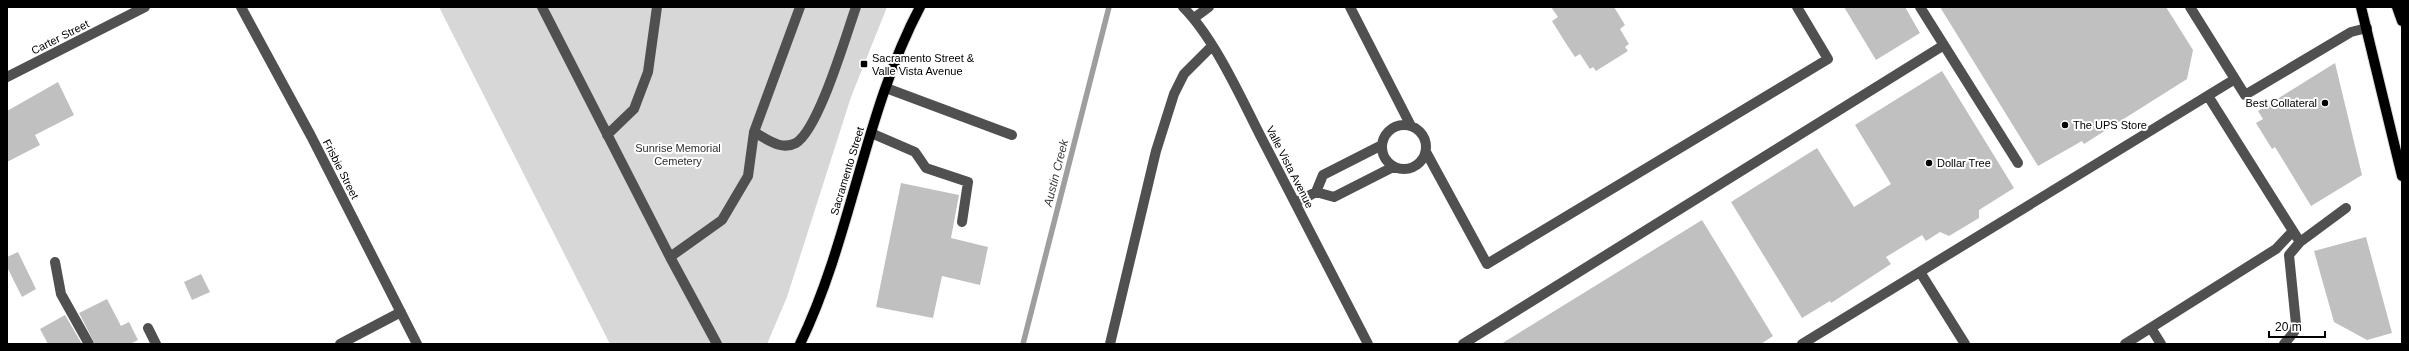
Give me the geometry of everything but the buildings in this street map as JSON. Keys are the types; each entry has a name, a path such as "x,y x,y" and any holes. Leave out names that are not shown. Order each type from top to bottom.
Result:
{"main road":[{"name":"Sacramento Street","path":"800,344 826,279 886,88 910,27 920,7"},
{"path":"2361,7 2402,176"},
{"path":"2397,7 2402,21"}],"street":[{"name":"Carter Street","path":"7,77 145,7"},
{"name":"Frisbie Street","path":"241,7 417,344"},
{"path":"542,7 670,257 717,344"},
{"path":"607,135 634,109 648,72 657,7"},
{"path":"670,257 702,236 722,220 748,176 754,132 800,7"},
{"path":"754,132 778,146 796,143 812,125 856,7"},
{"name":"Valle Vista Avenue","path":"1183,7 1194,18 1212,46 1368,344"},
{"path":"1194,18 1209,7"},
{"path":"1350,7 1411,126"},
{"path":"1426,152 1419,164 1413,168 1399,169 1393,167 1384,158 1382,145 1383,139 1392,128 1398,126 1411,126 1417,129 1425,139 1426,152 1487,264 1828,59 1797,7"},
{"path":"1920,7 2018,163"},
{"path":"2190,7 2245,95 2351,32 2367,28"},
{"path":"1110,344 1156,151 1174,94 1184,74 1212,46"},
{"path":"1463,344 1944,46"},
{"path":"1802,344 2235,80"},
{"path":"886,88 1012,135"},
{"path":"2208,96 2300,242"},
{"path":"871,133 914,152 926,168 968,182 962,222"},
{"path":"1316,192 1323,175 1382,145"},
{"path":"1295,202 1316,192 1334,197 1393,167"},
{"path":"2284,344 2294,332 2296,324 2289,255 2300,242 2346,208"},
{"path":"2125,344 2276,249 2293,231"},
{"path":"55,262 61,294 89,344"},
{"path":"1920,272 1965,344"},
{"path":"340,344 401,312"},
{"path":"148,328 156,344"},
{"path":"2151,328 2161,344"}],"green space":[{"name":"Sunrise Memorial Cemetery","path":"439,7 887,7 851,97 787,297 767,344 610,344"}],"waterway":[{"name":"Austin Creek","path":"1023,344 1109,7"}],"place":[{"name":"Sacramento Street & Valle Vista Avenue","path":"864,64"},
{"name":"Best Collateral","path":"2325,103"},
{"name":"The UPS Store","path":"2065,125"},
{"name":"Dollar Tree","path":"1929,163"}]}
